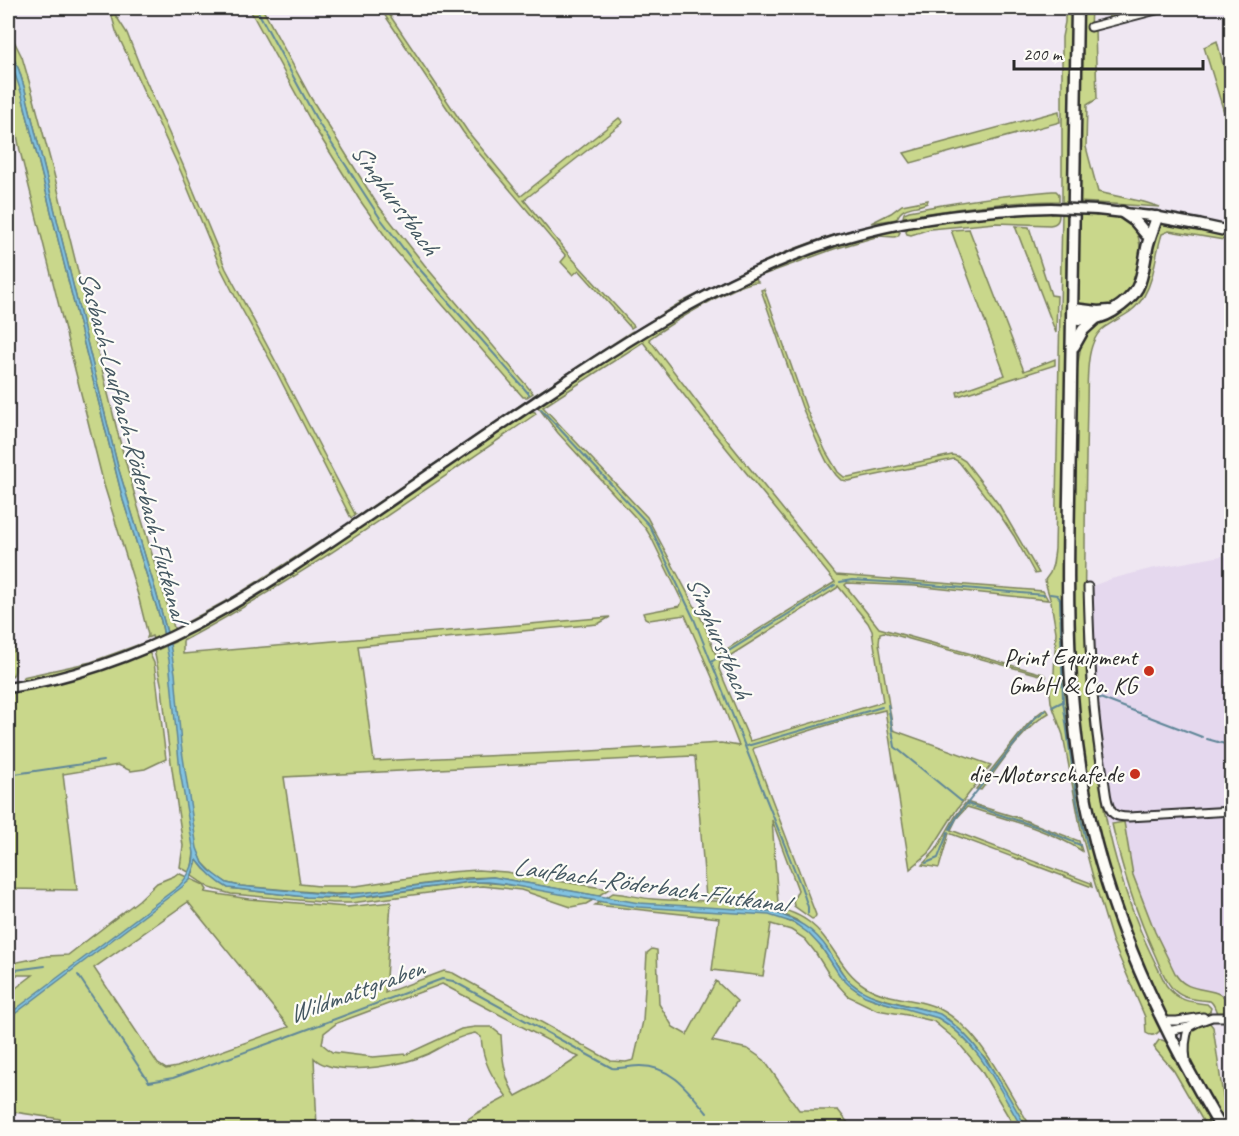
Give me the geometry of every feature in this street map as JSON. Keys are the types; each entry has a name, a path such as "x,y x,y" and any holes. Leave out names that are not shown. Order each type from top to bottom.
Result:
{"main road":[{"path":"1077,8 1068,637 1083,789 1107,884 1143,979 1191,1077 1221,1128"},
{"path":"1122,212 1135,221 1146,234"},
{"path":"1073,314 1089,320 1095,319 1115,310 1136,292 1141,281 1154,217"},
{"path":"1154,217 1232,232"},
{"path":"1147,247 1147,223 1154,217"},
{"path":"1073,314 1115,310"},
{"path":"1072,352 1083,330 1095,319"}],"street":[{"path":"1091,27 1164,8"},
{"path":"8,688 50,680 116,661 156,645 210,617 281,575 601,358 715,291 791,256 863,233 957,214 1051,208 1122,212 1154,217"},
{"path":"1088,586 1090,666 1095,714 1103,776 1112,812 1118,816 1129,817 1232,811"},
{"path":"1165,1026 1189,1027 1212,1017"},
{"path":"1165,1026 1186,1019 1232,1017"},
{"path":"1189,1027 1185,1037 1185,1053 1191,1077"}],"shaded area":[{"path":"1227,555 1224,679 1232,680 1231,1001 1217,992 1198,990 1180,982 1155,932 1133,875 1124,823 1107,822 1093,742 1087,689 1084,600 1087,588 1111,579 1150,569"}],"green space":[{"path":"108,8 111,8 127,33 226,269 356,514 351,518 221,269 181,172 116,31"},
{"path":"249,8 262,8 311,98 377,204 427,268 533,393 523,397 395,250 359,199 313,125"},
{"path":"380,8 385,8 468,132 521,196 619,118 623,122 524,200 570,256 634,326 631,328 579,270 573,275 561,262 566,256 463,132"},
{"path":"1065,8 1074,8 1068,202 1062,202 1062,37"},
{"path":"1082,8 1091,8 1090,30 1095,29 1097,99 1087,105 1086,147 1098,192 1160,207 1079,202"},
{"path":"1108,8 1128,8 1130,15 1109,19"},
{"path":"8,29 22,57 31,88 118,434 175,631 168,636 118,467 25,90 8,47"},
{"path":"1217,41 1231,95 1231,135 1204,47"},
{"path":"8,55 18,79 123,500 161,621 164,637 154,642 152,636 147,638 138,595 104,485 20,151 8,93"},
{"path":"1059,111 1060,122 911,163 904,153"},
{"path":"1056,191 1059,194 1059,201 961,208 903,217 904,213 909,211 998,197"},
{"path":"928,200 927,203 905,209 897,219 871,223 902,205"},
{"path":"1052,212 1059,216 1056,223 1050,225 996,223 930,229 911,235 906,232 908,227 944,221"},
{"path":"1098,213 1117,217 1133,227 1140,247 1140,264 1134,286 1127,296 1106,308 1081,306 1076,296 1077,214 1098,216"},
{"path":"1062,214 1067,214 1067,677 1115,921 1138,981 1161,1029 1152,1035 1146,1033 1145,1017 1112,940 1082,836 1063,735 1051,702 1056,632 1045,580 1053,564 1055,549"},
{"path":"897,221 760,268 757,267 774,257 825,238"},
{"path":"1160,225 1231,237 1231,241 1169,231 1162,234 1144,296 1131,311 1098,333 1093,342 1088,362 1085,622 1086,670 1096,765 1110,836 1130,905 1166,985 1180,998 1207,1004 1211,1008 1209,1014 1170,1019 1163,1011 1139,959 1114,892 1091,808 1078,727 1072,617 1076,375 1082,339 1092,327 1124,309"},
{"path":"1015,226 1029,227 1051,295 1057,296 1056,333"},
{"path":"969,229 1024,371 1055,359 1055,365 958,396 957,392 1005,375 951,230"},
{"path":"896,230 900,232 898,236 879,236 834,249 763,275 763,273 834,246"},
{"path":"749,268 752,270 638,331 636,330 678,304"},
{"path":"753,277 758,282 720,296 649,339 710,419 836,575 1043,591 1048,600 915,586 847,583 845,585 879,628 1047,677 884,632 880,633 879,643 893,730 991,765 957,809 929,853 910,869 885,710 844,720 753,750 816,915 812,919 794,906 793,901 798,890 772,820 778,903 706,898 695,757 692,756 284,777 300,884 356,886 478,870 506,872 609,889 598,896 493,877 467,878 363,893 335,894 240,886 227,883 217,877 203,863 198,852 194,853 190,873 180,867 183,846 162,688 154,650 175,642 231,611 292,573 530,411 536,414 362,532 274,589 183,641 183,654 610,617 598,624 358,646 374,761 721,743 739,746 685,615 649,620 645,618 643,613 680,606 682,601 651,537 558,433 538,407 559,390 636,341 693,307","holes":["643,342 835,582 719,654 715,653 704,624 647,517 543,407","838,586 872,631 883,702 750,741 719,669 720,662"]},
{"path":"764,289 808,413 838,472 848,477 952,455 957,456 965,461 999,505 1039,573 1035,574 1000,515 959,462 954,459 848,481 841,480 836,475 818,444 802,407 761,290"},
{"path":"633,331 635,333 530,401 533,396"},
{"path":"525,402 527,403 357,518 358,516"},
{"path":"352,521 243,597 179,629 180,626 235,596"},
{"path":"8,617 14,643 15,670 12,676 8,665"},
{"path":"148,641 150,643 108,662 25,682 22,679 91,662"},
{"path":"149,652 154,663 166,759 145,769 131,771 118,765 63,774 77,890 8,889 8,692 79,676"},
{"path":"1046,708 1049,713 1021,737 981,790 976,789 1027,725"},
{"path":"966,802 1019,818 1079,841 1082,851 1041,831 967,807 957,818 951,830 1091,883 1092,887 949,833 939,868 922,865 936,850"},
{"path":"1124,822 1133,875 1155,932 1176,975 1188,985 1217,993 1231,1001 1231,1014 1217,1013 1210,1001 1182,995 1175,991 1167,981 1142,923 1120,858 1112,824"},
{"path":"197,860 204,869 228,888 306,897 370,896 469,882 485,882 593,900 571,907 521,890 482,886 351,903 231,894 210,888 192,876"},
{"path":"178,873 204,885 207,890 205,892 249,899 347,907 391,902 385,993 444,971 453,973 611,1061 634,1060 643,1021 647,953 652,949 657,950 659,1004 673,1027 687,1035 716,981 737,1001 712,1041 748,1049 764,1060 799,1110 838,1110 852,1128 455,1128 507,1097 489,1069 481,1037 475,1033 456,1039 418,1058 392,1065 337,1068 323,1064 314,1058 317,1128 60,1128 60,1119 8,1111 8,994 33,975 8,975 8,964 47,956 68,955 139,900 157,883","holes":["188,902 289,1027 166,1069 158,1064 94,968","442,984 579,1057 516,1096 506,1075 501,1035 491,1027 461,1029 407,1054 373,1057 332,1052 322,1044 324,1033 337,1023"]},
{"path":"613,893 653,899 756,904 794,913 817,929 856,980 874,991 938,1008 969,1031 992,1062 1032,1128 1015,1128 981,1070 956,1040 933,1021 877,1010 848,996 830,976 805,939 791,930 771,924 763,976 712,970 719,918 595,905","holes":["780,913 796,920 825,946 850,982 865,993 930,1011 948,1019 987,1060 1018,1114 985,1063 954,1029 925,1012 873,999 855,989 847,983 810,934 785,920"]},
{"path":"1209,1022 1213,1027 1223,1096 1231,1128 1225,1128 1198,1080 1189,1052 1189,1040 1193,1030"},
{"path":"1159,1040 1167,1042 1216,1128 1207,1128 1174,1071 1154,1047"},
{"path":"411,1120 429,1128 401,1128 401,1123"}],"water":[{"path":"8,47 25,90 118,467 170,644 181,744 197,848 203,863 209,870 227,883 240,886 337,895 493,877 639,903 770,911 788,917 811,930 829,951 838,968 859,989 881,999 940,1014 955,1025 968,1037 990,1066 1027,1128 1022,1128 987,1067 965,1039 938,1018 865,996 840,976 822,948 808,933 794,923 769,915 638,907 488,882 469,882 350,898 306,897 228,888 211,876 197,860 190,880 182,887 8,1019 8,1015 179,886 190,871 194,853 180,771 169,660 161,621 123,500"}],"waterway":[{"name":"Singhurstbach","path":"256,8 319,124 380,218 416,265 529,394"},
{"name":"Singhurstbach","path":"541,409 649,525 694,619 801,886 808,913"},
{"path":"840,582 852,580 918,584 1044,595"},
{"path":"711,662 835,585"},
{"path":"1050,594 1057,595 1060,599 1063,701 1077,802 1088,849"},
{"path":"1100,698 1202,737"},
{"path":"1052,707 1062,702"},
{"path":"888,705 895,747 961,801"},
{"path":"747,746 882,707"},
{"path":"950,829 958,815 1026,729 1046,710"},
{"path":"1207,739 1232,746"},
{"path":"8,775 103,761"},
{"path":"967,804 1041,828 1080,845"},
{"path":"926,863 938,858 948,832"},
{"name":"Wildmattgraben","path":"8,971 45,966"},
{"name":"Wildmattgraben","path":"78,975 149,1082 173,1078 442,979 453,981 612,1068 651,1067 671,1075 707,1113"}],"place":[{"name":"Print Equipment GmbH & Co. KG","path":"1149,671"},
{"name":"die-Motorschafe.de","path":"1135,774"}],"water label":[{"name":"Sasbach-Laufbach-Röderbach-Flutkanal","path":"133,445"},
{"name":"Laufbach-Röderbach-Flutkanal","path":"650,885"}]}
